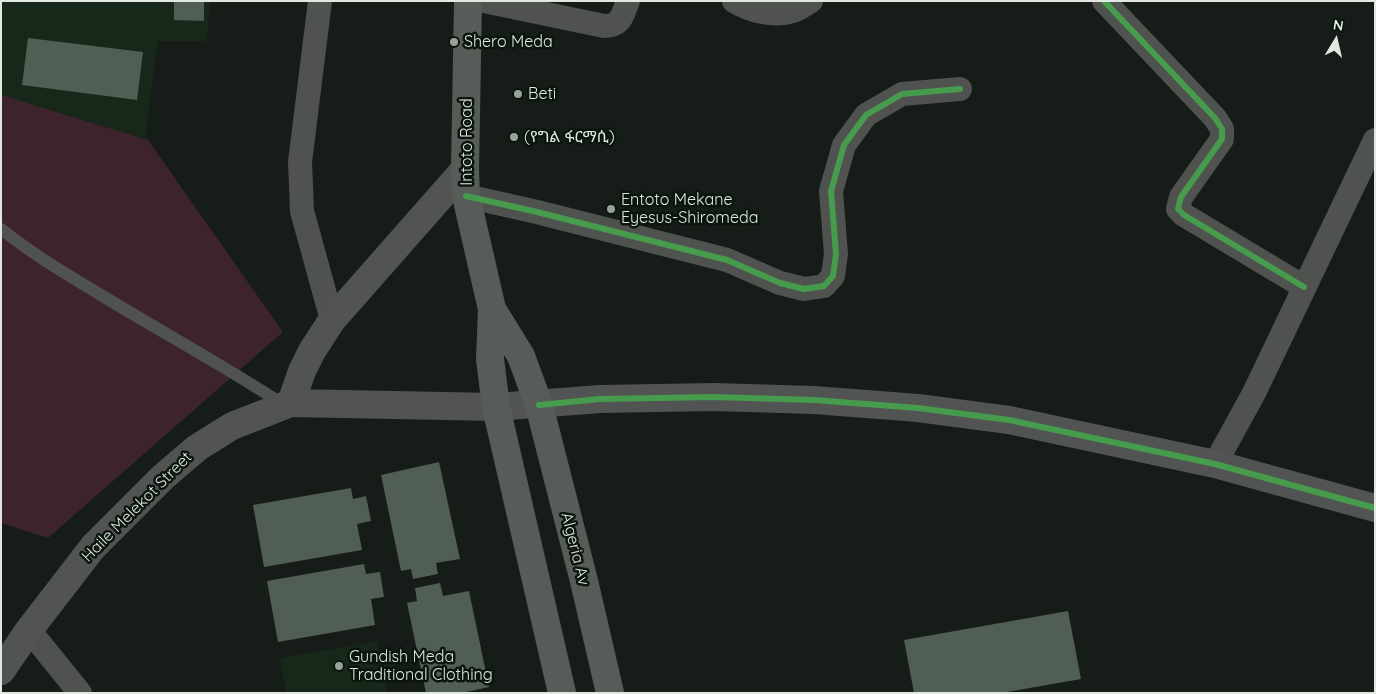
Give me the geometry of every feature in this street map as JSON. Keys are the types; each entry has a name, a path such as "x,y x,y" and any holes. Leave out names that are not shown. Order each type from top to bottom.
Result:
{"main road":[{"name":"Intoto Road","path":"468,1 466,196 492,309"},
{"path":"288,404 312,351 332,320 465,169"},
{"path":"492,309 490,359 496,407 562,693"},
{"name":"Algeria Av","path":"492,309 521,356 539,405 584,581 610,693"},
{"name":"Haile Melekot Street","path":"1,671 29,630 93,547 163,477 197,448 232,426 288,404 496,407 600,399 714,397 814,400 918,408 1009,420 1215,464 1375,508"}],"street":[{"path":"320,1 300,172 302,211 332,320"},
{"path":"484,1 604,26 613,26 618,23 628,1"},
{"path":"734,1 756,11 784,14 794,11 811,1"},
{"path":"1104,1 1215,118 1222,129 1222,139 1181,197 1178,209 1184,215 1304,287"},
{"path":"466,196 727,260 780,283 804,289 824,286 833,276 836,254 831,191 844,146 866,115 902,94 960,89"},
{"path":"1215,464 1254,394 1375,140"},
{"path":"29,630 80,693"}],"lane":[{"path":"1,229 27,250 153,327 288,404"}],"shaded area":[{"path":"1,1 210,1 207,41 158,41 146,130 148,140 1,97"},
{"path":"1,95 148,140 283,332 48,538 1,523"},
{"name":"Gundish Meda Traditional Clothing","path":"378,641 379,651 393,649 397,674 384,676 387,693 286,693 280,658"}],"building":[{"path":"174,1 204,1 204,21 174,20"},
{"path":"28,38 143,52 137,100 22,85"},
{"path":"439,462 460,559 436,563 438,574 413,579 411,569 401,571 381,475"},
{"path":"351,488 353,499 366,496 371,521 357,524 362,550 264,567 253,505"},
{"path":"364,564 366,574 380,572 384,597 371,599 375,625 278,642 267,581"},
{"path":"440,583 443,596 469,591 489,687 462,693 426,693 407,603 417,601 415,588"},
{"path":"1068,611 1081,679 1001,693 914,693 904,640"}],"cycle path":[{"path":"1104,1 1215,118 1222,129 1222,139 1181,197 1178,209 1184,215 1304,287"},
{"path":"466,196 727,260 780,283 804,289 824,286 833,276 836,254 831,191 844,145 866,115 902,94 960,89"},
{"path":"539,405 600,399 714,397 814,400 918,408 1009,420 1215,464 1375,508"}],"place":[{"name":"Shero Meda","path":"454,42"},
{"name":"Beti","path":"518,94"},
{"name":"(የግል ፋርማሲ)","path":"514,137"},
{"name":"Entoto Mekane Eyesus-Shiromeda","path":"611,209"},
{"name":"Gundish Meda Traditional Clothing","path":"339,666"}]}
